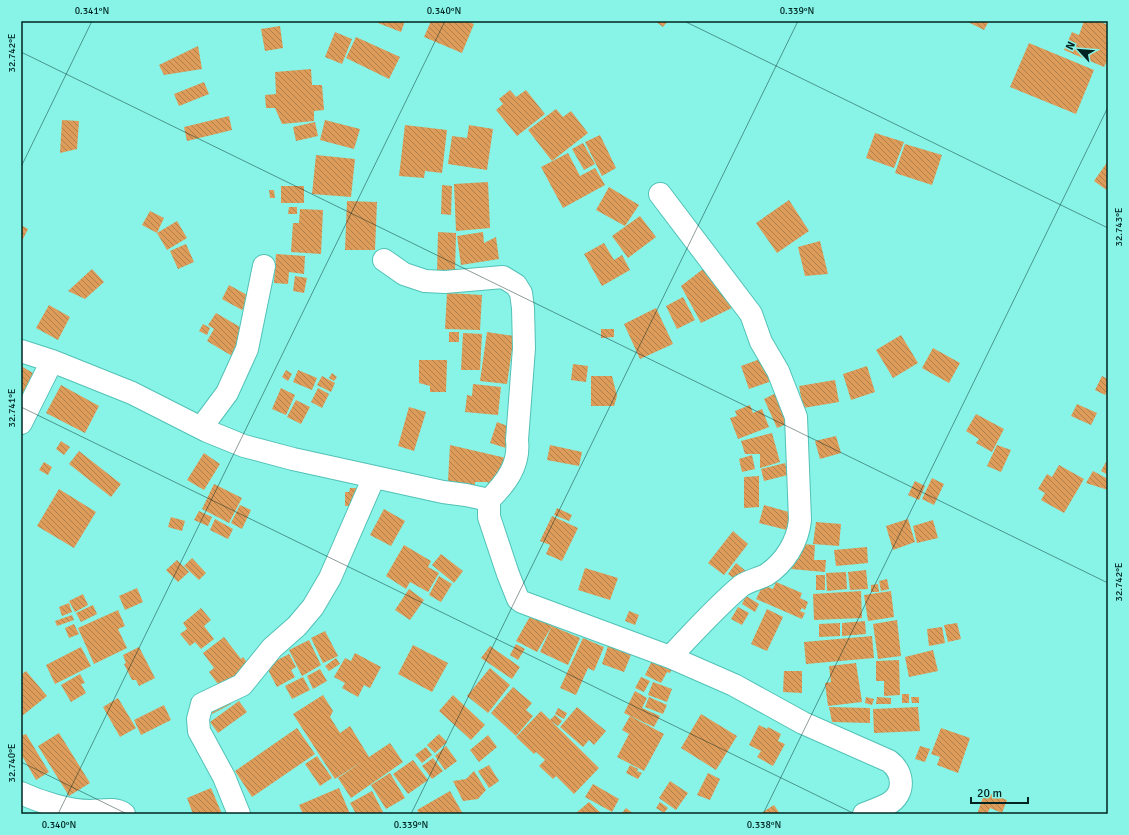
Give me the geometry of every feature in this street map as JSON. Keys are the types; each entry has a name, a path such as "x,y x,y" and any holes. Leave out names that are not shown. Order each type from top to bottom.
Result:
{"street":[{"path":"660,194 751,314 761,342 778,372 796,417 800,520 799,534 794,545 778,566 766,574 743,585 670,657"},
{"path":"384,260 404,274 425,281 445,282 503,277 516,285 521,293 524,348 517,440 518,452 512,472 499,490 489,500 489,517 518,599 537,609 670,657 734,685 803,722 889,761 896,766 901,777 901,786 897,796 889,804 864,814"},
{"path":"201,428 227,393 247,349 264,266"},
{"path":"21,351 52,361 132,393 201,428 244,446 374,477 489,500"},
{"path":"21,423 52,361"},
{"path":"239,814 224,777 199,731 198,719 202,704 242,684 272,648 297,626 313,607 330,578 374,477"},
{"path":"21,793 56,805 88,811 109,810 124,814"}],"building":[{"path":"379,21 405,21 401,32 378,23"},
{"path":"431,21 467,21 474,24 462,53 424,37"},
{"path":"655,21 668,21 663,27"},
{"path":"966,21 989,21 984,30"},
{"path":"1084,21 1098,21 1108,25 1108,59 1104,67 1064,50 1072,32 1079,35"},
{"path":"280,26 283,48 265,51 261,29"},
{"path":"335,32 352,39 342,64 325,57"},
{"path":"356,37 400,57 389,79 346,58"},
{"path":"1029,43 1094,70 1076,114 1010,87"},
{"path":"198,46 202,69 164,75 159,65"},
{"path":"311,69 312,85 322,85 324,110 314,111 314,121 282,124 275,108 266,108 265,95 276,94 275,72"},
{"path":"204,82 209,94 179,106 174,94"},
{"path":"510,90 516,97 526,90 545,114 517,136 496,110 503,104 499,99"},
{"path":"556,109 563,117 571,111 588,133 552,161 528,130"},
{"path":"229,116 232,130 187,141 184,127"},
{"path":"62,120 79,121 77,149 60,153"},
{"path":"325,120 360,129 354,149 320,140"},
{"path":"315,122 318,136 296,141 293,127"},
{"path":"405,125 447,130 442,173 425,171 424,178 399,176"},
{"path":"469,125 493,129 487,170 448,164 452,136 467,138"},
{"path":"875,133 904,142 894,168 866,158"},
{"path":"600,135 616,168 602,176 585,142"},
{"path":"583,143 595,164 584,170 572,149"},
{"path":"905,144 942,155 932,185 895,173"},
{"path":"568,153 580,176 595,168 605,185 563,208 541,167"},
{"path":"316,155 355,159 351,197 312,194"},
{"path":"1108,161 1108,191 1094,181"},
{"path":"488,182 490,228 456,231 454,184"},
{"path":"442,185 452,186 451,215 441,214"},
{"path":"281,186 304,186 304,203 281,203"},
{"path":"609,187 639,205 625,226 596,210"},
{"path":"269,190 274,190 275,198 270,198"},
{"path":"789,200 809,231 777,253 756,223"},
{"path":"347,201 377,202 375,250 345,250"},
{"path":"289,207 297,207 297,214 288,214"},
{"path":"300,209 323,210 321,254 291,252 293,223 299,223"},
{"path":"150,211 164,218 157,233 142,225"},
{"path":"640,216 656,237 628,258 612,236"},
{"path":"177,221 187,238 167,250 157,233"},
{"path":"21,225 28,229 21,243"},
{"path":"438,232 456,233 455,273 437,273"},
{"path":"483,232 484,243 496,237 499,259 461,265 457,236"},
{"path":"820,241 828,274 805,276 798,247"},
{"path":"604,243 614,260 622,255 630,270 602,286 584,254"},
{"path":"186,244 194,262 178,269 170,251"},
{"path":"276,254 305,256 304,274 289,272 288,284 274,283"},
{"path":"707,266 738,305 701,323 681,286"},
{"path":"92,269 104,282 85,299 68,291"},
{"path":"295,276 307,278 304,293 293,291"},
{"path":"229,285 249,296 242,310 222,299"},
{"path":"447,293 482,295 480,330 445,329"},
{"path":"683,297 695,320 677,329 666,306"},
{"path":"49,305 70,317 58,340 36,328"},
{"path":"656,308 673,344 640,359 624,324"},
{"path":"216,313 247,331 232,356 207,341 214,329 208,325"},
{"path":"203,324 210,328 207,335 199,331"},
{"path":"601,329 614,329 614,337 601,338"},
{"path":"449,332 459,332 459,342 449,342"},
{"path":"487,332 514,336 507,384 480,381"},
{"path":"463,333 482,334 480,370 461,370"},
{"path":"901,335 918,363 893,378 876,350"},
{"path":"933,348 960,363 949,383 922,368"},
{"path":"763,358 772,381 749,389 741,366"},
{"path":"419,360 447,360 446,392 430,392 430,386 419,383"},
{"path":"573,364 588,366 586,382 571,380"},
{"path":"21,366 38,376 25,399 21,396"},
{"path":"867,366 875,392 851,400 843,374"},
{"path":"286,370 292,374 288,381 282,377"},
{"path":"298,370 317,378 312,390 293,382"},
{"path":"332,373 337,377 334,381 329,378"},
{"path":"322,376 335,383 331,392 317,385"},
{"path":"591,376 612,376 617,396 614,406 591,406"},
{"path":"1102,376 1108,379 1108,390 1105,395 1095,390"},
{"path":"835,380 839,402 803,408 799,386"},
{"path":"473,384 501,387 498,415 465,412 467,395 472,396"},
{"path":"61,385 99,406 85,433 46,413"},
{"path":"281,388 295,395 286,415 272,409"},
{"path":"318,388 329,394 322,408 311,402"},
{"path":"776,393 789,423 777,428 764,399"},
{"path":"296,400 310,407 301,424 287,417"},
{"path":"1077,404 1097,413 1091,425 1071,416"},
{"path":"750,405 753,413 762,409 769,427 738,439 730,418 737,416 735,411"},
{"path":"409,407 426,412 414,451 398,446"},
{"path":"976,414 1004,429 992,452 976,443 979,439 966,431"},
{"path":"497,422 513,428 506,448 490,443"},
{"path":"772,433 780,462 760,468 760,454 745,454 741,441"},
{"path":"836,436 841,453 820,459 815,441"},
{"path":"61,441 70,447 64,455 56,449"},
{"path":"450,445 506,458 493,485 487,482 475,482 475,486 448,481"},
{"path":"550,445 582,452 579,466 547,460"},
{"path":"997,445 1011,450 1001,472 987,466"},
{"path":"79,451 121,484 111,497 69,464"},
{"path":"204,453 220,464 204,490 187,480"},
{"path":"752,455 755,469 742,472 739,459"},
{"path":"44,462 52,467 48,475 39,470"},
{"path":"1106,462 1108,463 1108,475 1101,471"},
{"path":"785,463 788,475 764,481 761,469"},
{"path":"1059,465 1084,479 1064,513 1041,500 1045,493 1038,489 1047,474 1052,477"},
{"path":"1093,471 1108,479 1108,490 1086,483"},
{"path":"759,476 759,507 744,508 744,477"},
{"path":"932,478 944,484 934,505 922,499"},
{"path":"915,481 925,486 919,500 908,495"},
{"path":"214,484 242,498 229,523 202,509"},
{"path":"350,488 359,488 358,506 345,506 345,492 349,492"},
{"path":"59,489 96,512 74,548 37,526"},
{"path":"240,505 251,510 242,529 231,523"},
{"path":"764,505 796,514 791,531 759,523"},
{"path":"557,508 572,515 569,521 554,515"},
{"path":"384,509 405,521 391,546 370,535"},
{"path":"199,511 212,517 208,526 194,520"},
{"path":"552,516 578,528 562,561 546,554 550,545 540,541"},
{"path":"171,517 185,521 182,531 168,527"},
{"path":"215,519 233,529 228,539 210,530"},
{"path":"908,519 915,542 893,550 886,526"},
{"path":"933,520 938,538 917,543 913,526"},
{"path":"816,522 841,524 839,546 813,544"},
{"path":"733,531 748,544 724,575 708,563"},
{"path":"801,544 815,545 814,560 826,560 825,572 791,569 793,558 799,559"},
{"path":"404,545 431,561 428,567 439,573 428,592 410,582 406,589 386,576"},
{"path":"867,547 868,563 836,566 834,550"},
{"path":"441,554 463,571 454,583 432,565"},
{"path":"192,558 206,573 199,580 184,566"},
{"path":"177,560 189,572 178,582 166,570"},
{"path":"736,563 747,572 739,582 728,574"},
{"path":"585,568 618,578 610,600 578,590"},
{"path":"866,570 868,589 850,590 848,572"},
{"path":"846,572 847,589 827,591 826,573"},
{"path":"816,575 825,575 825,590 816,590"},
{"path":"439,576 452,584 441,602 429,595"},
{"path":"887,579 889,589 881,591 879,581"},
{"path":"776,582 802,593 800,598 808,602 805,610 802,608 800,611 805,613 802,619 756,599 763,585 773,589"},
{"path":"878,584 879,592 871,592 871,585"},
{"path":"137,588 143,602 125,610 119,596"},
{"path":"409,589 424,600 410,620 395,610"},
{"path":"861,591 862,618 814,620 813,594"},
{"path":"891,591 894,617 868,621 864,595"},
{"path":"83,594 88,605 75,612 69,601"},
{"path":"746,596 759,604 755,612 742,604"},
{"path":"69,603 72,612 62,616 59,607"},
{"path":"93,605 97,614 81,622 76,613"},
{"path":"738,607 749,613 742,625 731,619"},
{"path":"201,608 211,620 204,626 214,639 201,649 195,642 190,646 180,634 187,629 183,623"},
{"path":"767,609 783,617 767,651 751,644"},
{"path":"118,610 125,626 118,629 127,648 94,664 78,628"},
{"path":"629,611 639,615 635,625 625,621"},
{"path":"532,613 553,624 537,652 516,641"},
{"path":"72,615 74,620 57,626 55,621"},
{"path":"897,620 901,656 878,659 873,624"},
{"path":"865,621 866,634 842,636 842,623"},
{"path":"840,623 840,636 819,637 819,624"},
{"path":"957,623 961,639 948,642 944,625"},
{"path":"74,624 79,634 69,638 65,628"},
{"path":"552,626 580,638 568,665 540,652"},
{"path":"942,627 945,643 929,646 927,629"},
{"path":"325,631 338,656 323,663 311,638"},
{"path":"872,636 874,658 806,664 804,642"},
{"path":"224,637 241,659 243,657 252,669 223,691 209,672 214,668 203,653"},
{"path":"583,638 604,647 594,671 588,668 576,695 560,688"},
{"path":"309,640 321,665 302,676 289,650"},
{"path":"516,644 525,649 518,660 510,655"},
{"path":"413,645 448,663 432,692 398,674"},
{"path":"490,646 520,667 512,679 481,658"},
{"path":"608,646 631,655 624,672 602,664"},
{"path":"81,647 91,666 55,684 46,665"},
{"path":"139,647 155,678 139,686 136,680 132,680 124,664 126,663 123,655"},
{"path":"933,650 938,671 909,677 905,657"},
{"path":"355,653 381,667 370,688 364,685 358,697 342,688 345,683 334,677 345,658 351,661"},
{"path":"289,654 296,667 291,670 295,677 277,687 266,666"},
{"path":"336,658 340,664 329,671 325,666"},
{"path":"653,659 672,669 670,673 667,672 661,683 645,675"},
{"path":"899,660 900,695 884,696 884,681 876,681 876,661"},
{"path":"856,663 862,702 828,706 825,683 831,682 829,666"},
{"path":"490,668 510,685 488,713 467,696"},
{"path":"320,669 327,681 313,689 307,676"},
{"path":"26,671 47,696 22,716 21,675"},
{"path":"784,671 802,671 802,693 783,692"},
{"path":"80,674 85,683 81,684 86,693 71,702 61,685"},
{"path":"303,677 310,690 292,699 285,686"},
{"path":"641,677 650,681 644,692 635,688"},
{"path":"653,682 672,689 667,702 648,695"},
{"path":"513,687 532,703 526,710 533,716 516,736 491,713"},
{"path":"635,691 647,698 642,708 660,716 654,727 624,713"},
{"path":"226,693 231,704 212,714 207,704"},
{"path":"902,694 909,694 909,703 902,703"},
{"path":"323,695 333,711 330,717 340,733 350,726 369,757 390,743 403,762 351,798 338,778 363,761 335,779 293,714"},
{"path":"453,695 485,725 471,740 439,711"},
{"path":"649,697 667,705 663,714 645,707"},
{"path":"866,697 874,699 872,705 865,703"},
{"path":"877,697 891,698 891,704 876,704"},
{"path":"911,697 919,697 919,703 912,703"},
{"path":"118,698 136,728 120,737 103,707"},
{"path":"239,701 247,712 218,733 210,722"},
{"path":"164,705 171,720 141,735 134,720"},
{"path":"577,707 606,731 594,745 589,740 583,747 560,727"},
{"path":"829,707 870,708 870,723 832,722"},
{"path":"918,707 920,731 874,733 873,709"},
{"path":"558,708 567,713 564,719 555,714"},
{"path":"541,711 599,768 574,794 556,776 553,779 539,766 545,760 536,752 534,754 516,737"},
{"path":"701,714 737,736 716,770 681,748"},
{"path":"555,715 562,721 558,726 550,720"},
{"path":"630,716 664,734 644,771 617,757 629,734 622,730"},
{"path":"759,725 767,729 768,727 781,734 778,741 785,744 773,766 757,757 761,751 749,745"},
{"path":"297,728 315,754 252,797 235,771"},
{"path":"941,728 970,738 958,773 937,765 940,757 931,754"},
{"path":"59,733 90,783 69,796 38,746"},
{"path":"26,734 49,772 36,780 21,754 21,736"},
{"path":"439,734 447,742 435,753 427,745"},
{"path":"488,735 497,747 479,762 470,750"},
{"path":"446,746 457,761 445,770 435,756"},
{"path":"920,746 930,749 925,762 915,759"},
{"path":"426,747 432,755 422,763 415,755"},
{"path":"317,756 332,778 320,786 305,764"},
{"path":"433,758 443,771 432,779 422,766"},
{"path":"413,760 428,780 408,794 393,774"},
{"path":"489,765 499,781 489,788 478,771"},
{"path":"630,765 642,773 638,779 626,773"},
{"path":"474,771 486,790 478,799 463,801 453,781 466,779"},
{"path":"390,773 405,798 386,809 371,785"},
{"path":"708,773 720,779 710,800 697,795"},
{"path":"670,781 688,793 676,810 659,798"},
{"path":"593,784 619,799 612,812 585,797"},
{"path":"211,788 222,814 193,814 187,798"},
{"path":"339,788 350,814 303,814 299,805"},
{"path":"372,791 384,814 356,814 350,803"},
{"path":"450,791 463,814 420,814 417,810"},
{"path":"985,792 1007,800 1002,813 990,808 987,814 977,814"},
{"path":"589,802 602,814 575,814"},
{"path":"660,802 668,808 664,813 656,808"},
{"path":"774,805 780,814 764,814 763,812"},
{"path":"626,808 634,814 621,814"}]}
